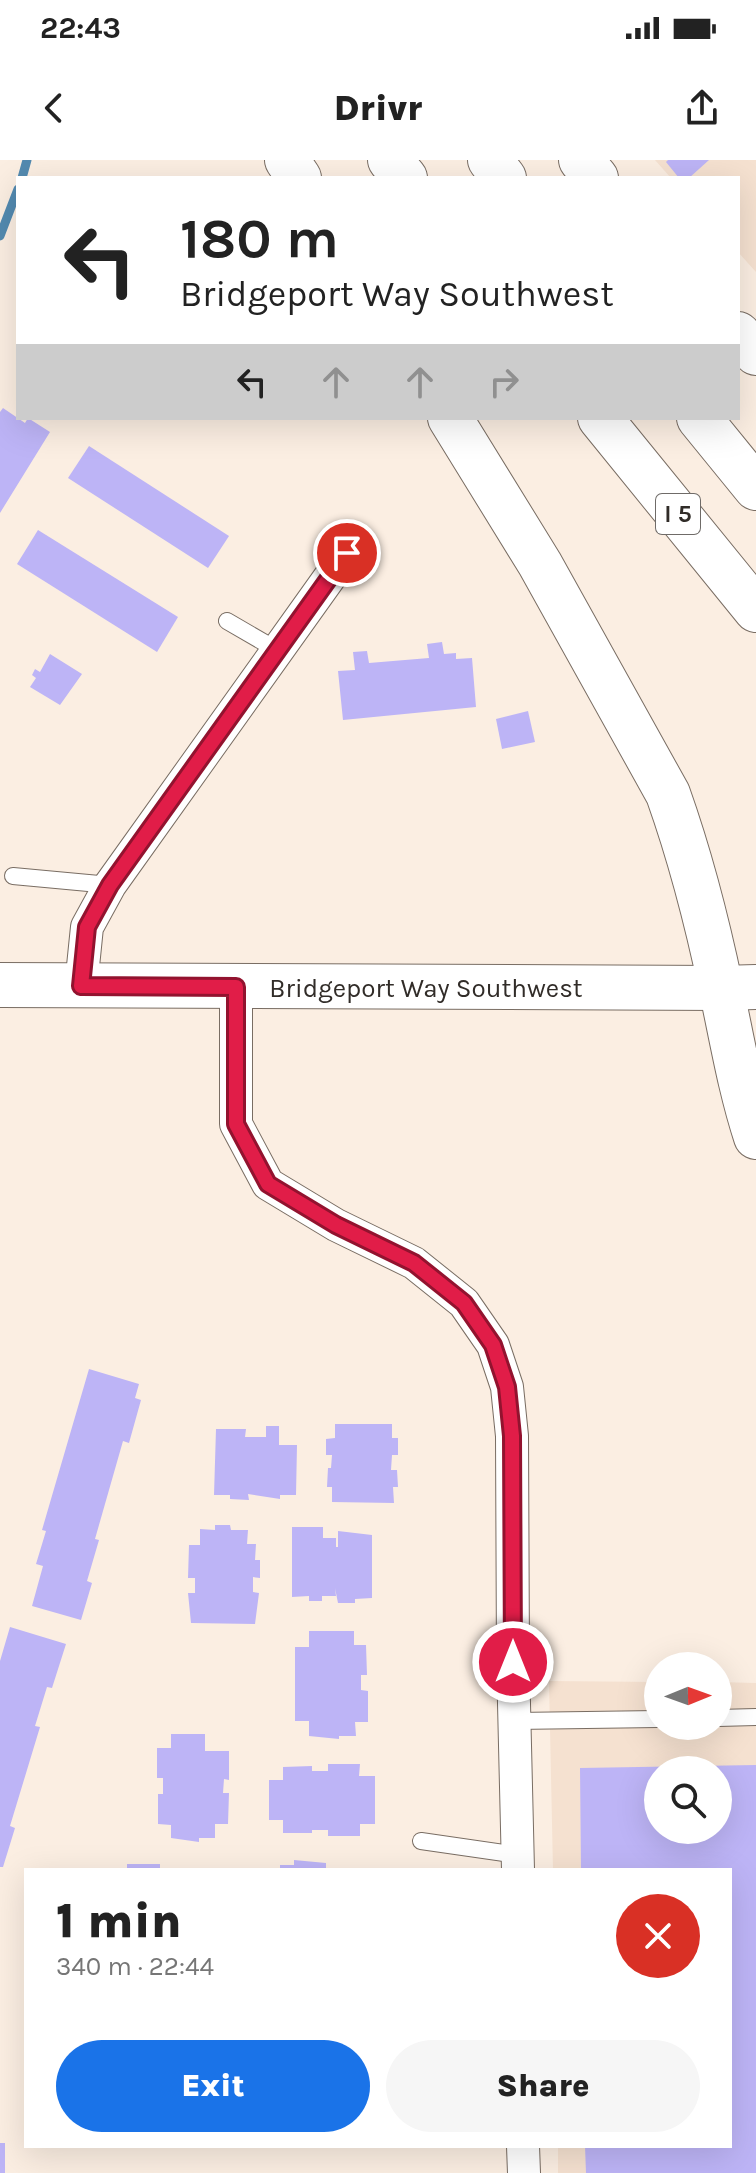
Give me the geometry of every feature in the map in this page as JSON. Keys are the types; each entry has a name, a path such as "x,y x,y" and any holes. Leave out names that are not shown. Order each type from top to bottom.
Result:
{"main road":[{"path":"390,160 403,176"},
{"path":"490,160 502,176"},
{"path":"581,160 594,176"},
{"path":"740,336 756,353"},
{"path":"451,420 540,564 668,794 739,987 743,1096 756,1137"},
{"name":"I 5","path":"602,420 756,610"},
{"path":"701,420 756,488"},
{"name":"Bridgeport Way Southwest","path":"0,985 739,987"}],"street":[{"path":"81,986 87,927 110,885 347,553"},
{"path":"236,987 236,1124 268,1184 336,1225 414,1263 464,1303 493,1345 507,1387 512,1436 518,1863"},
{"path":"523,2148 524,2173"}],"lane":[{"path":"227,621 277,650"},
{"path":"13,876 110,885"},
{"path":"732,1718 756,1717"},
{"path":"515,1721 644,1719"},
{"path":"421,1841 518,1863"}],"shaded area":[{"path":"655,160 756,160 756,272 740,254 740,176 669,176"},
{"path":"549,1681 644,1682 644,1740 732,1740 732,1682 756,1683 756,2173 558,2173 558,2148 732,2148 732,1868 553,1868"}],"building":[{"path":"709,160 691,176 677,176 666,162"},
{"path":"3,408 16,420 25,423 31,420 50,432 0,513 0,412"},
{"path":"89,446 229,536 208,568 68,478"},
{"path":"38,530 178,617 157,652 17,564"},
{"path":"442,642 444,654 456,653 456,659 472,658 476,707 343,720 338,671 355,670 353,652 367,651 369,663 429,658 427,644"},
{"path":"50,654 82,674 60,705 30,687 36,678 32,675 35,669 40,672"},
{"path":"528,711 535,742 502,749 496,719"},
{"path":"89,1369 139,1384 135,1398 141,1400 129,1443 123,1441 95,1539 99,1540 87,1581 92,1583 81,1620 32,1606 43,1566 36,1564 46,1531 42,1530"},
{"path":"335,1424 392,1424 392,1438 398,1438 398,1455 392,1455 391,1470 397,1470 398,1487 393,1487 394,1503 332,1502 332,1487 327,1487 332,1455 326,1455 326,1439 335,1438"},
{"path":"266,1426 279,1426 279,1445 297,1445 296,1495 280,1495 280,1499 248,1494 249,1500 214,1495 216,1429 246,1429 245,1437 266,1437"},
{"path":"215,1525 230,1525 231,1530 248,1530 247,1544 256,1544 255,1560 260,1560 260,1578 253,1577 253,1592 259,1593 255,1624 191,1623 188,1593 195,1593 195,1578 188,1578 189,1545 200,1545 200,1529 215,1530"},
{"path":"292,1527 323,1527 323,1538 336,1538 336,1547 338,1531 372,1535 372,1598 355,1599 355,1603 338,1603 335,1588 336,1596 322,1596 322,1601 309,1601 309,1596 292,1597"},
{"path":"10,1627 66,1644 52,1688 47,1687 35,1726 40,1727 10,1826 15,1828 3,1867 0,1867 0,1661"},
{"path":"309,1631 354,1631 354,1645 366,1645 367,1675 361,1675 361,1690 368,1691 368,1722 355,1722 356,1736 339,1736 339,1739 309,1736 309,1721 295,1721 295,1647 309,1647"},
{"path":"171,1734 205,1734 205,1751 229,1751 229,1780 224,1779 223,1793 229,1793 228,1824 215,1824 215,1838 199,1838 199,1842 171,1838 171,1825 158,1824 158,1794 163,1794 163,1778 157,1778 157,1748 171,1748"},
{"path":"328,1764 360,1764 359,1776 375,1776 375,1824 360,1824 360,1836 328,1836 328,1830 283,1833 283,1820 269,1820 269,1780 283,1780 283,1767 312,1766 312,1771 328,1771"},
{"path":"732,1765 756,1765 756,2173 586,2173 585,2148 732,2148 732,1868 581,1868 580,1768 644,1767 644,1844 732,1844"},
{"path":"294,1860 326,1863 326,1868 280,1868 280,1865 294,1865"},
{"path":"127,1864 160,1864 160,1868 127,1868"},
{"path":"0,2143 5,2143 5,2173 0,2173"}],"waterway":[{"path":"23,176 27,160"},
{"path":"0,236 16,194"}],"route":[{"path":"347,553 110,885 87,927 81,986 236,987 236,1124 268,1184 336,1225 414,1263 464,1303 493,1345 507,1387 512,1436 513,1662"}]}
